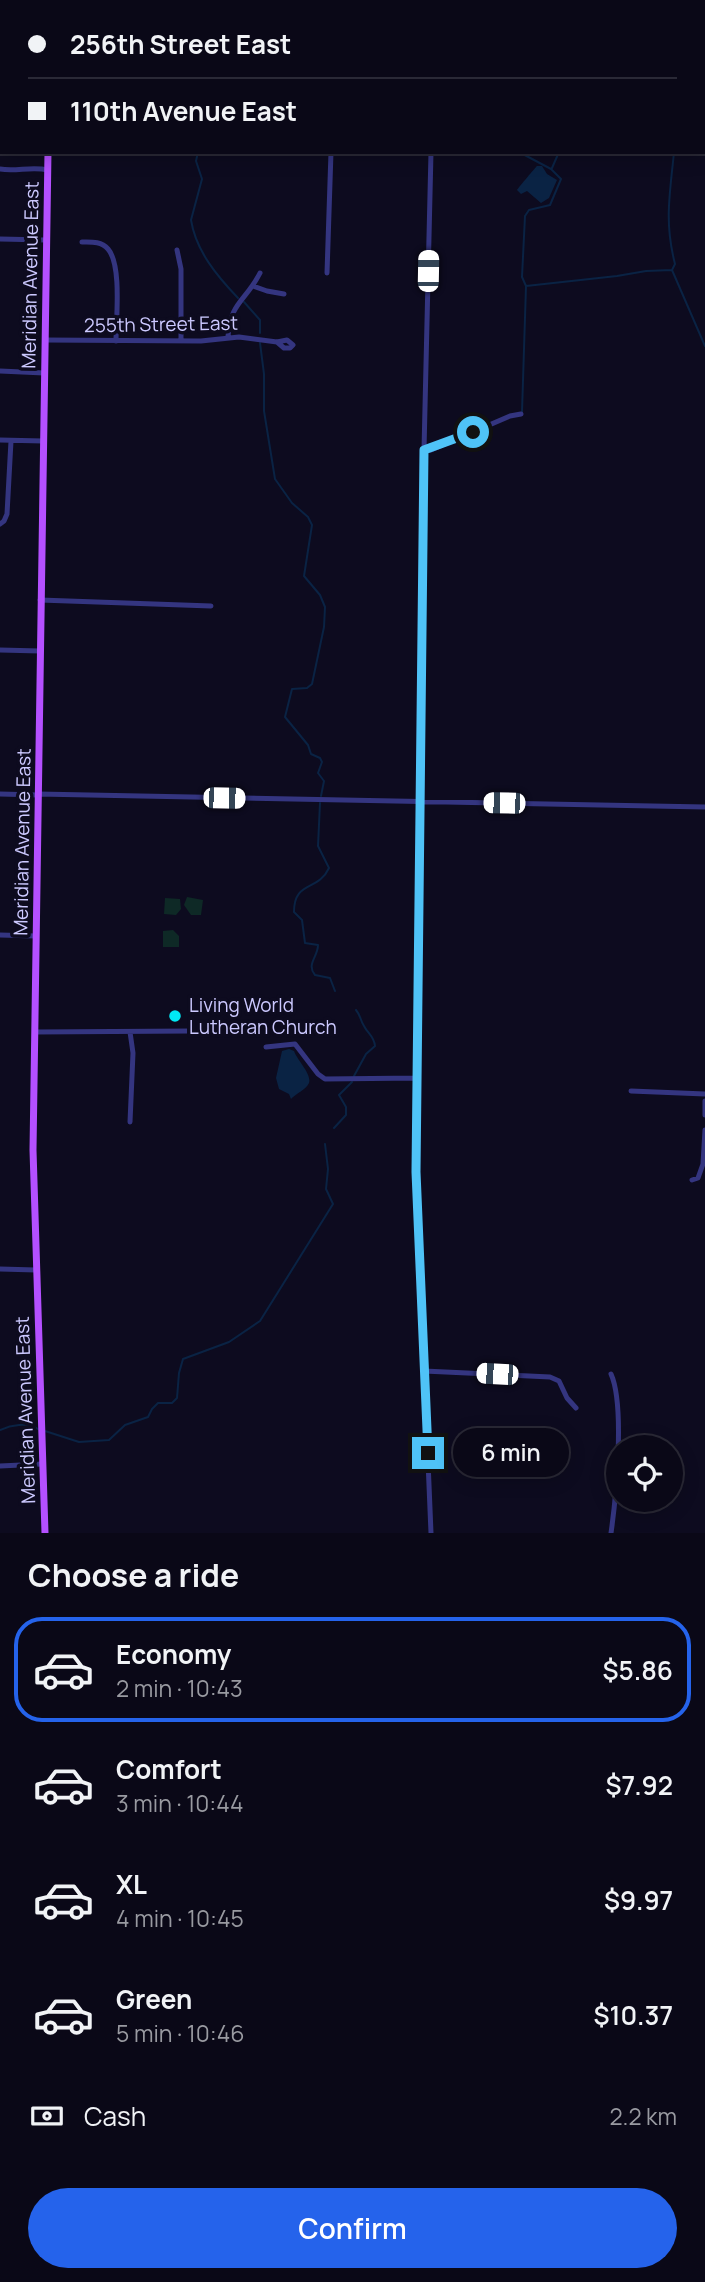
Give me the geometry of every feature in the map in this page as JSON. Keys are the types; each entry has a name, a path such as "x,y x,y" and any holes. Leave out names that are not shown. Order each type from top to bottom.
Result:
{"main road":[{"name":"Meridian Avenue East","path":"45,1533 33,1163 48,154"}],"street":[{"path":"327,274 331,154"},
{"path":"431,154 424,450 416,1182 431,1533"},
{"path":"0,169 16,170 23,167 48,170"},
{"path":"0,239 46,240"},
{"path":"82,242 102,244 113,260 116,341"},
{"path":"177,250 181,269 181,341"},
{"path":"228,337 232,311 260,273"},
{"path":"253,286 284,294"},
{"name":"255th Street East","path":"46,340 207,341 228,337 277,342"},
{"path":"0,371 44,373"},
{"path":"424,450 431,450 521,414"},
{"path":"0,440 43,442"},
{"path":"0,524 7,514 11,441"},
{"path":"40,600 211,606"},
{"path":"0,650 40,651"},
{"path":"0,794 705,807"},
{"path":"0,935 36,936"},
{"path":"35,1032 191,1031"},
{"path":"130,1032 133,1053 130,1122"},
{"path":"266,1047 295,1044 325,1079 417,1079"},
{"path":"631,1091 705,1094"},
{"path":"705,1101 705,1115"},
{"path":"692,1180 698,1178 704,1164 705,1130"},
{"path":"0,1269 36,1270"},
{"path":"424,1371 550,1377 559,1381 567,1398 576,1408"},
{"path":"611,1374 615,1387 618,1429 611,1533"},
{"path":"0,1466 42,1464"}],"green space":[{"path":"187,897 203,900 201,915 191,915 184,905"},
{"path":"165,898 180,899 181,909 176,915 164,914"},
{"path":"173,930 179,936 179,947 163,947 163,931"}],"water":[{"path":"537,166 542,166 547,174 557,180 549,198 541,203 527,191 521,194 517,190"},
{"path":"282,1051 294,1051 309,1079 305,1088 291,1099 289,1094 279,1089 276,1078"}],"waterway":[{"path":"198,154 196,161 202,179 191,220 194,231 208,262 238,298"},
{"path":"523,154 551,169 561,179 550,205 529,210 525,216 522,277 526,286"},
{"path":"552,168 558,154"},
{"path":"674,154 669,208 675,264 672,270 705,346"},
{"path":"522,412 526,286 672,270"},
{"path":"244,302 260,320 260,333"},
{"path":"260,343 264,374 264,411 275,479 312,525 304,576 320,595 325,607 324,627 312,684 307,688 292,689 285,717 308,745 311,754 322,762 318,773 324,781 321,796"},
{"path":"320,803 318,846 329,868 319,880 298,895 294,912 302,920 305,943 318,945 312,964 315,975 330,978 335,991"},
{"path":"354,1076 366,1054 375,1046 356,1010"},
{"path":"334,1128 346,1115 346,1107 339,1095 352,1082"},
{"path":"45,1431 79,1442 109,1440 125,1425 148,1417 158,1403 172,1403 177,1398 183,1359 229,1342 260,1321 333,1204 326,1189 328,1169 325,1144"},
{"path":"0,1430 19,1425 38,1429"}],"place":[{"name":"Living World Lutheran Church","path":"175,1016"}],"route":[{"path":"428,1453 416,1172 424,450 431,450 473,432"}]}
